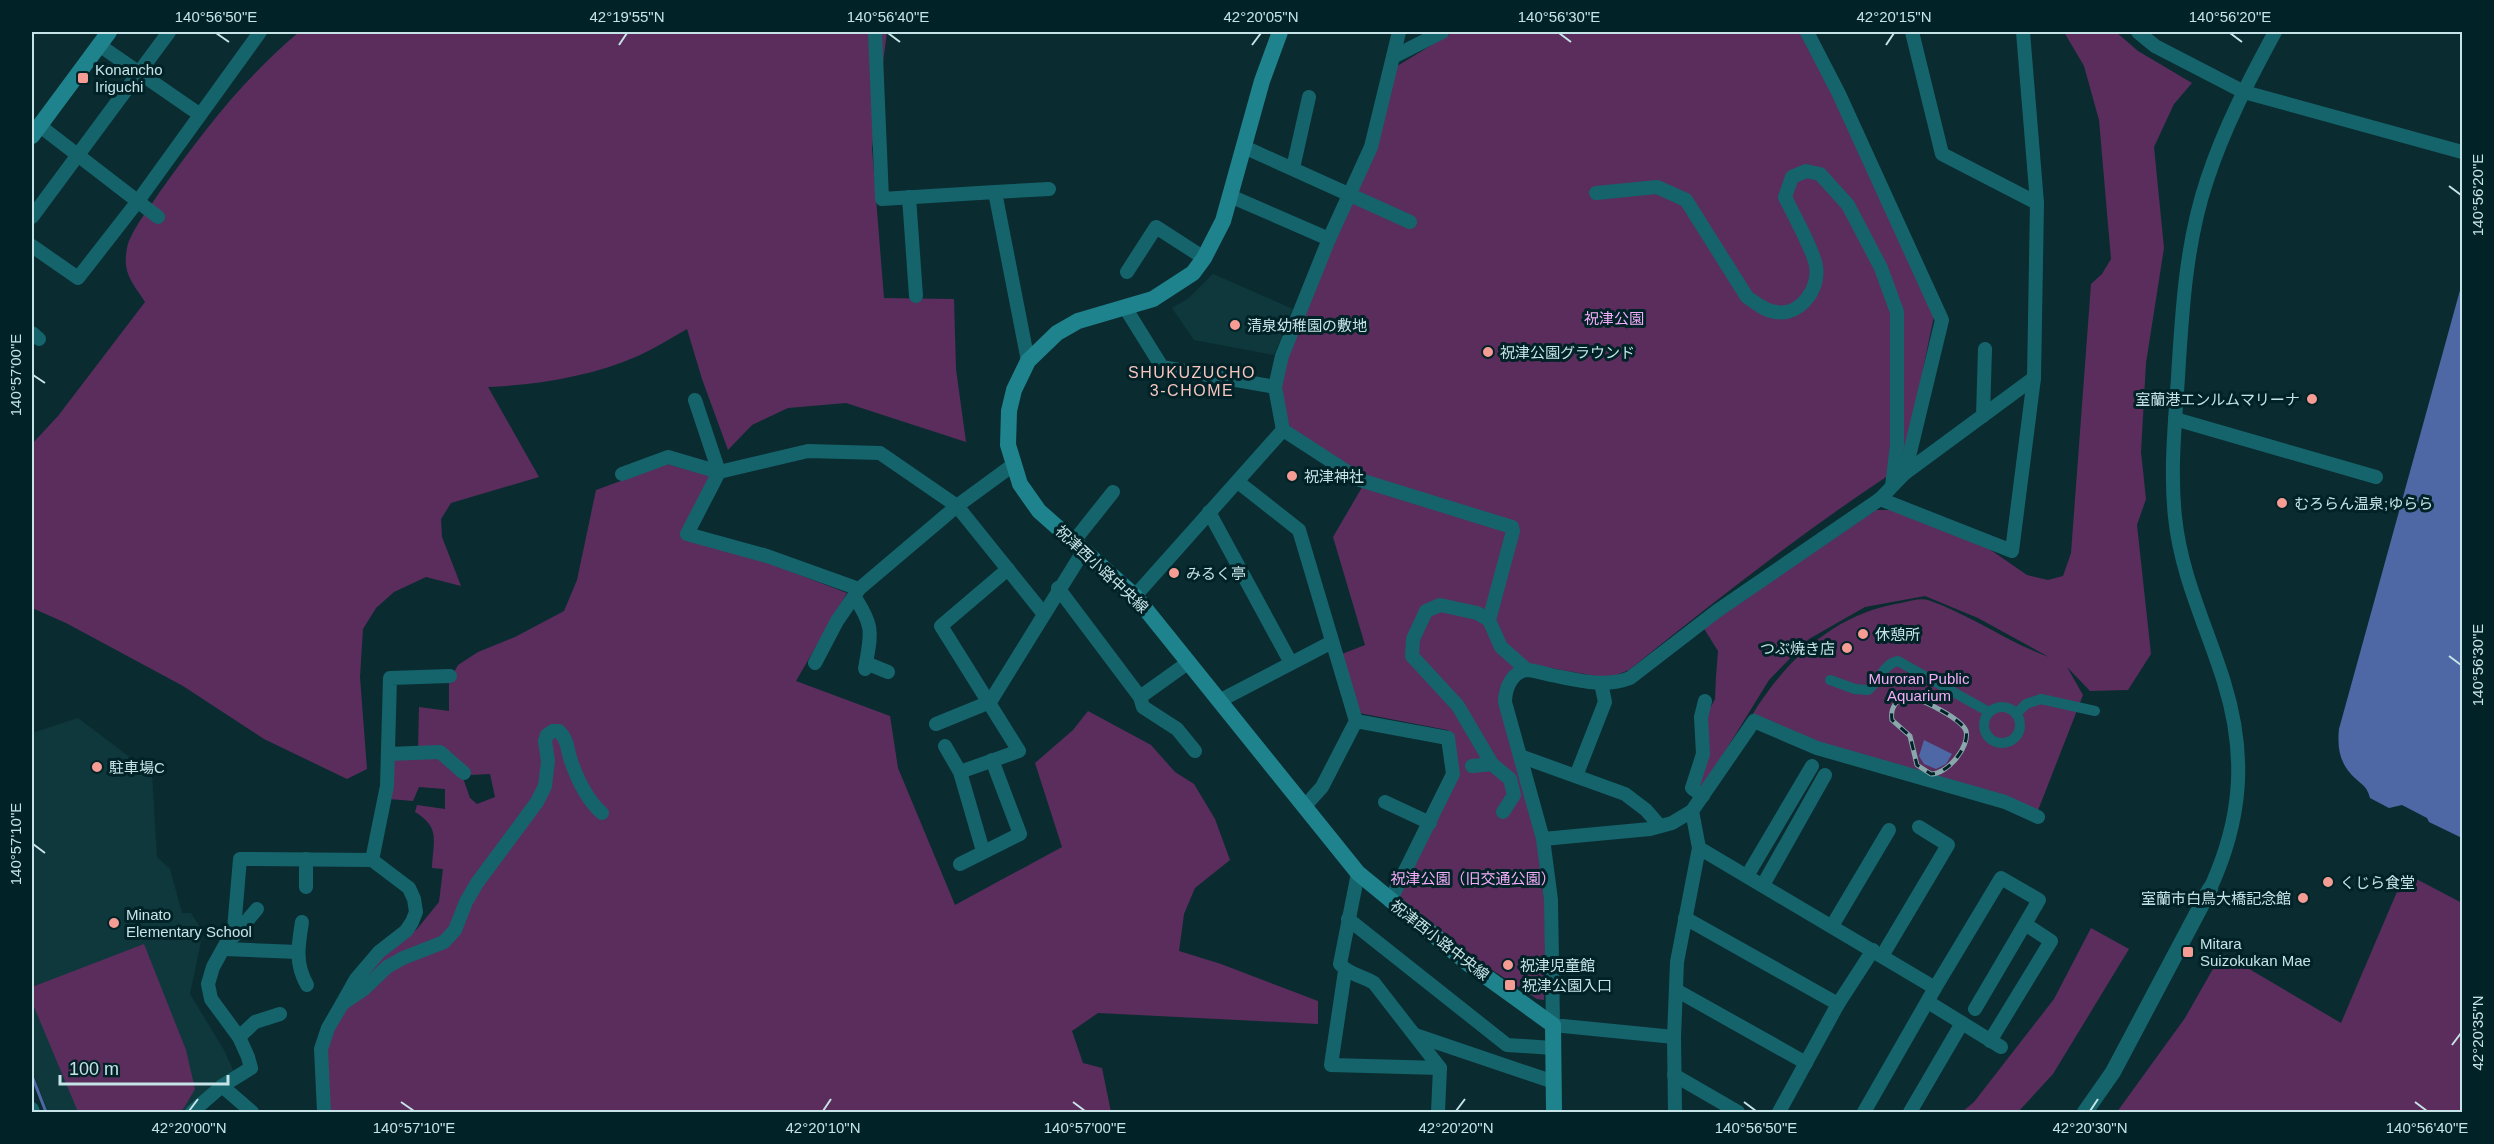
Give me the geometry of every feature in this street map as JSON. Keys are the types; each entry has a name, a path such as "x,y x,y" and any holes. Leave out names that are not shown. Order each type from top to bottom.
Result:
{"main road":[{"path":"36,131 109,32"},
{"name":"祝津西小路中央線","path":"1280,32 1267,64 1223,221 1204,258 1193,273 1153,299 1069,326 1057,333 1028,361 1014,390 1009,411 1008,445 1013,465 1027,496 1039,511 1135,596 1358,873 1470,965 1553,1025"},
{"path":"1553,1025 1554,1113"}],"street":[{"path":"32,217 169,32"},
{"path":"32,246 78,278 138,201 260,32"},
{"path":"876,32 882,199 1049,189"},
{"path":"1399,32 1371,147 1348,193 1282,356 1275,387 1283,430 1360,480 1512,526 1513,531 1489,620"},
{"path":"1393,57 1442,32"},
{"path":"1807,32 1839,94 1942,320 1905,474"},
{"path":"1912,32 1942,154 2037,203"},
{"path":"1880,499 2012,551 2034,378 2037,203 2023,32"},
{"path":"2138,32 2155,46 2244,93 2463,152"},
{"path":"2085,1113 2113,1072 2210,889 2220,867 2238,797 2239,766 2232,713 2223,680 2190,589 2175,518 2172,468 2184,297 2193,236 2206,182 2223,135 2275,32"},
{"path":"99,45 200,114"},
{"path":"1293,168 1309,97"},
{"path":"36,131 78,155 158,217"},
{"path":"1244,147 1410,222"},
{"path":"1596,193 1657,187 1686,200 1747,297 1761,307 1777,313 1794,309 1812,295 1816,282 1816,265 1785,197 1792,177 1806,171 1820,174 1848,205 1881,268 1898,312 1897,445 1892,486"},
{"path":"995,192 1028,361"},
{"path":"1230,196 1329,239"},
{"path":"909,197 916,296"},
{"path":"1127,272 1156,227 1204,258"},
{"path":"1126,309 1162,367 1275,387"},
{"path":"1983,416 1985,349"},
{"path":"1503,812 1514,795 1510,779 1492,764 1458,706 1412,656 1413,639 1426,611 1440,605 1477,613 1489,620 1501,647 1527,670 1614,684 1629,678 1717,611 1880,499 1905,474 2034,378"},
{"path":"695,400 719,472 687,534 767,556 856,592 871,629 865,666 888,672"},
{"path":"2175,419 2376,477"},
{"path":"1135,596 1283,430"},
{"path":"621,474 668,458 719,472 808,452 880,453 957,506 1043,613"},
{"path":"815,663 856,592 957,506 1013,465"},
{"path":"1238,482 1299,530 1356,721 1322,787 1304,807"},
{"path":"936,724 990,702 1058,588 1079,546 1113,492"},
{"path":"1209,512 1291,663"},
{"path":"960,772 1019,751 941,626 1008,569"},
{"path":"1058,588 1140,697 1143,707 1176,729 1195,750"},
{"path":"1220,701 1332,642"},
{"path":"1830,680 1855,689 1868,690 1874,686 1886,667 1898,661 1989,712"},
{"path":"1140,697 1190,663"},
{"path":"1527,670 1517,674 1505,692 1505,702 1543,839 1551,900 1553,1025 1674,1037"},
{"path":"372,860 387,786 390,678 450,676"},
{"path":"1576,776 1605,702 1601,683"},
{"path":"2016,714 2026,704 2041,699 2096,711"},
{"path":"1702,796 1692,788 1703,754 1701,717 1706,701"},
{"path":"2000,707 2012,710 2016,714 2020,725 2012,741 2000,744 1994,742 1985,733 1983,722 1989,712 2000,707"},
{"path":"1356,721 1448,738 1454,774 1390,901"},
{"path":"1543,839 1672,824 1692,811 1754,721 1817,748 2005,802 2038,817"},
{"path":"342,1004 364,989 387,967 403,958 444,942 455,930 466,902 477,883 537,802 545,786 548,761 545,741 547,735 553,731 559,731 565,737 571,759 593,805 602,813"},
{"path":"945,746 960,772 983,851"},
{"path":"388,754 440,752 464,773"},
{"path":"1520,756 1625,794 1646,810 1660,826"},
{"path":"960,864 1020,834 992,760"},
{"path":"1472,766 1492,764"},
{"path":"1747,876 1812,766"},
{"path":"1763,885 1826,774"},
{"path":"1385,802 1430,823"},
{"path":"1676,1113 1674,1037 1677,962 1699,848 1692,811"},
{"path":"1779,1113 1839,1004 1878,953 1948,845 1919,827"},
{"path":"1832,926 1889,830"},
{"path":"1699,848 1935,987"},
{"path":"192,1113 222,1086 251,1068 239,1037 211,999 208,984 213,967 234,929 240,859 372,860 409,888 414,898 416,912 406,931 379,952 356,979 328,1028 321,1049 324,1113"},
{"path":"306,859 306,887"},
{"path":"1358,873 1340,964 1345,971 1364,976 1374,983 1440,1068 1438,1113"},
{"path":"1869,1111 1935,987 2001,878 2039,900 1975,1009"},
{"path":"227,944 257,909"},
{"path":"1685,918 1839,1004"},
{"path":"1348,919 1507,1045 1553,1048"},
{"path":"302,922 298,952 299,970 307,985"},
{"path":"1928,1002 1996,1044 2051,941 2025,924"},
{"path":"227,944 298,952"},
{"path":"1345,971 1331,1065 1440,1068"},
{"path":"1676,990 1806,1063"},
{"path":"239,1037 255,1022 279,1014"},
{"path":"1910,1113 1962,1023"},
{"path":"1415,1035 1554,1082"},
{"path":"1674,1075 1738,1113"},
{"path":"222,1086 252,1113"}],"shaded area":[{"name":"清泉幼稚園の敷地","path":"1213,274 1293,309 1274,355 1194,340 1172,308 1189,298"},
{"name":"Minato Elementary School","path":"78,718 152,774 157,857 170,869 182,913 191,913 203,932 190,994 224,1050 234,1072 200,1096 184,1112 48,1112 32,1070 32,733"}],"green space":[{"path":"299,32 887,32 872,148 884,298 954,299 956,369 966,442 846,403 788,408 752,425 728,450 702,379 687,329 638,356 602,369 545,382 488,387 539,477 451,503 441,519 442,537 461,586 426,577 394,592 376,608 363,629 360,677 367,769 347,779 264,739 183,686 66,623 32,608 32,444 58,416 145,302 129,277 126,264 129,242 141,220 191,149 224,108 259,69"},
{"name":"祝津公園","path":"1453,32 1801,32 1807,39 1934,316 1903,466 1798,539 1629,670 1614,676 1601,677 1539,666 1507,677 1500,688 1499,700 1537,842 1547,925 1544,1000 1537,999 1489,968 1396,896 1455,778 1453,734 1447,730 1359,713 1342,654 1365,645 1333,537 1368,477 1343,464 1290,427 1283,407 1280,387 1288,354 1394,68"},
{"name":"Muroran Public Aquarium","path":"2064,32 2116,32 2138,51 2192,83 2174,104 2154,147 2164,248 2146,363 2141,452 2146,499 2137,525 2151,654 2128,690 2090,691 2067,667 2083,695 2037,813 1817,743 1752,715 1780,676 1814,642 1855,617 1877,608 1912,601 1925,599 1944,606 2049,657 1978,618 1925,596 1865,607 1809,639 1769,680 1700,792 1694,788 1702,723 1715,699 1718,651 1703,627 1870,510 1897,510 1982,544 2027,575 2048,580 2063,576 2071,553 2091,284 2102,274 2111,259 2099,120 2084,66"},
{"path":"667,464 712,476 683,538 766,562 847,593 796,681 890,716 898,768 955,905 1062,847 1035,763 1073,730 1088,711 1151,745 1175,772 1194,784 1215,819 1230,860 1195,888 1184,914 1179,951 1221,964 1318,1001 1318,1024 1098,1013 1072,1031 1083,1063 1102,1068 1111,1112 327,1112 324,1049 342,1011 381,954 417,929 439,902 443,869 432,868 434,836 432,829 415,812 417,805 445,809 445,789 419,787 413,801 389,799 391,756 437,755 463,778 470,798 477,804 495,797 490,774 471,775 442,750 418,749 419,707 449,711 449,681 458,665 478,652 515,637 564,611 577,580 596,490"},
{"path":"2405,873 2462,903 2462,1112 2117,1112 2185,1018 2222,953 2341,1023"},
{"path":"2091,928 2129,949 2053,1074 2018,1112 1962,1112 1974,1102 2054,999"},
{"path":"144,944 186,1050 195,1089 184,1108 179,1112 78,1112 32,1002 32,987"}],"water":[{"path":"2462,283 2462,838 2429,822 2427,818 2402,805 2389,808 2370,798 2365,787 2346,768 2339,750 2338,736"},
{"path":"1924,740 1952,754 1946,764 1936,769 1924,764 1919,756"}],"waterway":[{"path":"32,1076 46,1112"}],"railway":[{"path":"1907,697 1939,710 1957,721 1966,731 1965,744 1961,751 1951,764 1938,773 1931,774 1917,765 1910,736 1892,720 1895,705 1907,697"}],"place":[{"name":"Konancho Iriguchi","path":"83,78"},
{"name":"清泉幼稚園の敷地","path":"1235,325"},
{"name":"祝津公園グラウンド","path":"1488,352"},
{"name":"室蘭港エンルムマリーナ","path":"2312,399"},
{"name":"祝津神社","path":"1292,476"},
{"name":"むろらん温泉;ゆらら","path":"2282,503"},
{"name":"みるく亭","path":"1174,573"},
{"name":"休憩所","path":"1863,634"},
{"name":"つぶ焼き店","path":"1847,648"},
{"name":"駐車場C","path":"97,767"},
{"name":"くじら食堂","path":"2328,882"},
{"name":"室蘭市白鳥大橋記念館","path":"2303,898"},
{"name":"Minato Elementary School","path":"114,923"},
{"name":"Mitara Suizokukan Mae","path":"2188,952"},
{"name":"祝津児童館","path":"1508,965"},
{"name":"祝津公園入口","path":"1510,985"}],"district":[{"name":"SHUKUZUCHO 3-CHOME","path":"1192,381"}],"park label":[{"name":"祝津公園（旧交通公園）","path":"1473,878"}]}
